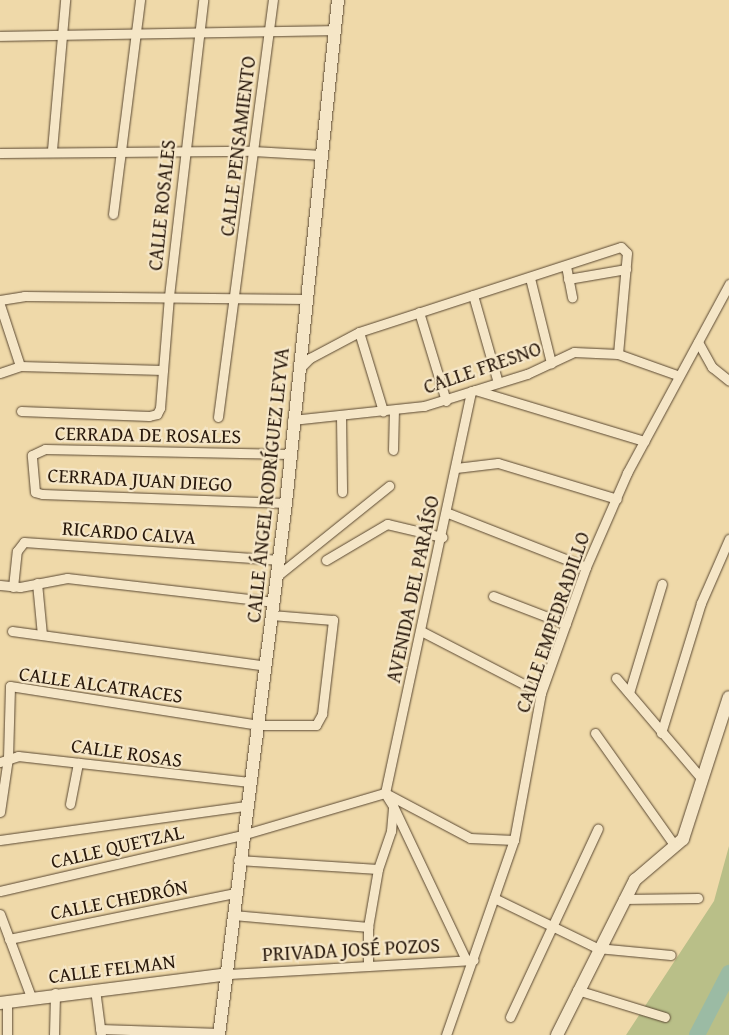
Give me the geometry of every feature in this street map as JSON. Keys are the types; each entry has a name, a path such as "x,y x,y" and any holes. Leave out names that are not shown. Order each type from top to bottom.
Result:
{"street":[{"path":"52,150 59,35 65,0"},
{"path":"113,214 140,0"},
{"name":"CALLE ROSALES","path":"20,411 157,414 184,151 203,0"},
{"name":"CALLE PENSAMIENTO","path":"218,417 236,297 273,0"},
{"name":"CALLE ÁNGEL RODRÍGUEZ LEYVA","path":"220,1034 229,974 238,860 259,725 271,615 280,560 292,420 338,0"},
{"path":"0,36 335,30"},
{"path":"0,153 52,150 253,151 322,154"},
{"path":"299,369 310,358 358,332 530,278 621,247 627,253 618,354"},
{"path":"566,266 572,298"},
{"path":"568,279 626,269"},
{"path":"530,278 551,363"},
{"name":"CALLE EMPEDRADILLO","path":"446,1035 470,960 514,840 541,693 586,567 644,441 677,375 698,342 729,284"},
{"path":"473,295 498,383"},
{"path":"0,300 24,296 169,296 306,299"},
{"path":"0,305 20,366"},
{"path":"419,312 446,400"},
{"path":"358,332 383,411"},
{"path":"698,342 712,366 729,381"},
{"name":"CALLE FRESNO","path":"292,420 394,410 446,400 498,383 574,352 618,354 677,375"},
{"path":"0,373 20,366 163,370"},
{"path":"473,390 644,441"},
{"name":"AVENIDA DEL PARAÍSO","path":"384,793 448,513 473,390"},
{"path":"393,450 394,410"},
{"path":"341,416 342,492"},
{"name":"CERRADA DE ROSALES","path":"36,450 289,454"},
{"name":"CERRADA JUAN DIEGO","path":"36,450 32,456 33,486 42,494 286,503"},
{"path":"456,468 498,464 617,499"},
{"path":"277,576 389,486"},
{"path":"448,513 586,567"},
{"path":"326,560 387,524 442,537"},
{"path":"661,733 719,556 729,539"},
{"name":"RICARDO CALVA","path":"14,587 17,551 24,542 280,560"},
{"path":"719,556 729,559"},
{"path":"0,585 14,587 68,578 273,602"},
{"path":"37,583 42,635"},
{"path":"629,693 662,584"},
{"path":"493,596 566,624"},
{"path":"259,725 316,724 322,714 333,620 271,615"},
{"path":"12,631 266,666"},
{"path":"421,631 541,693"},
{"path":"616,678 701,778"},
{"name":"CALLE ALCATRACES","path":"4,760 10,686 259,725"},
{"path":"557,1035 597,948 635,880 683,839 701,778 729,697"},
{"path":"595,733 676,846"},
{"path":"0,812 5,794 4,760"},
{"name":"CALLE ROSAS","path":"4,760 78,763 250,782"},
{"path":"70,804 78,763"},
{"path":"384,793 393,806 470,960"},
{"path":"384,793 470,838 514,840"},
{"name":"CALLE QUETZAL","path":"0,891 242,836 384,793"},
{"path":"0,840 246,806"},
{"path":"368,966 368,927 378,869 387,851 393,806"},
{"path":"510,1017 598,828"},
{"path":"238,860 378,869"},
{"name":"CALLE CHEDRÓN","path":"10,939 235,893"},
{"path":"494,898 597,948 671,956"},
{"path":"623,899 698,898"},
{"path":"0,914 31,997"},
{"path":"233,915 368,927"},
{"name":"PRIVADA JOSÉ POZOS","path":"229,974 470,960"},
{"name":"CALLE FELMAN","path":"3,1002 55,993 229,974"},
{"path":"96,989 100,1032 220,1034"},
{"path":"577,990 665,1016"},
{"path":"54,1035 55,993"},
{"path":"3,1002 7,1035"}],"green space":[{"path":"729,846 729,1035 626,1035 714,901"}],"waterway":[{"path":"697,1035 729,973"}]}
